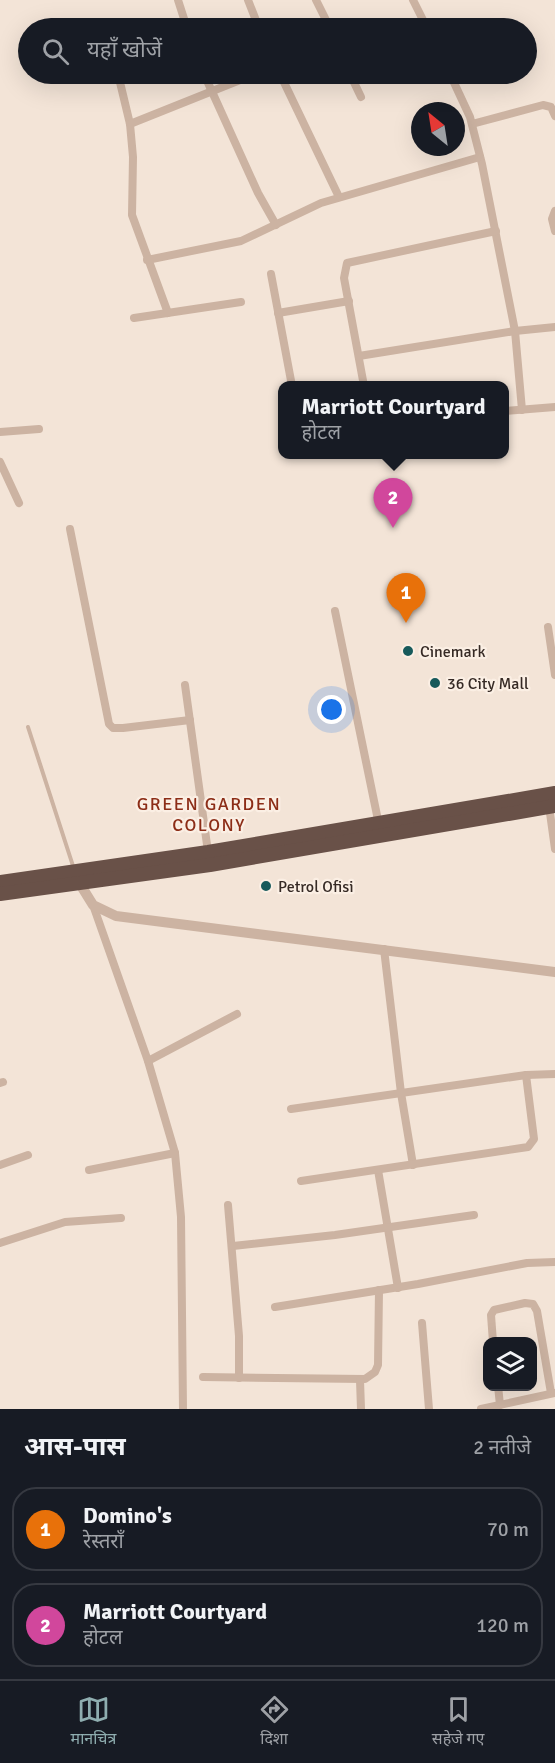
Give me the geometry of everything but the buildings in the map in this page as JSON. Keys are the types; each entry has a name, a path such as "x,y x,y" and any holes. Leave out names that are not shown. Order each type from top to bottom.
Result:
{"highway":[{"path":"0,882 78,878 210,865 555,793"},
{"path":"0,894 208,852 552,806"}],"street":[{"path":"178,0 184,18"},
{"path":"248,0 255,18"},
{"path":"316,0 325,18"},
{"path":"413,0 422,18"},
{"path":"120,84 130,124 134,173 132,214 168,313"},
{"path":"208,84 258,193 276,225"},
{"path":"130,124 231,84"},
{"path":"285,84 339,197"},
{"path":"354,84 360,98"},
{"path":"454,84 472,124 496,231 515,331 522,410"},
{"path":"472,124 543,105 551,107 555,116"},
{"path":"147,260 233,244 339,197 480,157"},
{"path":"555,211 552,219 555,231"},
{"path":"363,381 344,273 350,262 496,231"},
{"path":"272,274 291,381"},
{"path":"278,313 349,301"},
{"path":"134,318 242,302"},
{"path":"359,356 515,331 555,327"},
{"path":"509,411 555,407"},
{"path":"0,432 39,429"},
{"path":"0,462 19,503"},
{"path":"69,529 109,724 113,728 123,728 190,720"},
{"path":"335,611 379,829"},
{"path":"548,627 552,640 555,675"},
{"path":"185,685 208,852"},
{"path":"552,806 555,849"},
{"path":"78,878 93,905 148,1061 176,1153 181,1226 183,1409"},
{"path":"93,905 117,916 555,972"},
{"path":"384,949 401,1093 413,1165"},
{"path":"148,1061 237,1014"},
{"path":"291,1109 526,1076 555,1074"},
{"path":"301,1181 531,1145 534,1139 526,1076"},
{"path":"89,1170 176,1153"},
{"path":"0,1165 28,1155"},
{"path":"378,1170 398,1288"},
{"path":"228,1204 240,1336 239,1378"},
{"path":"233,1246 474,1215"},
{"path":"0,1243 65,1222 121,1218"},
{"path":"275,1306 398,1288 527,1263 555,1262"},
{"path":"203,1377 360,1380 373,1375 378,1365 380,1290"},
{"path":"481,1409 553,1393 537,1311 533,1304 525,1303 494,1310 491,1316 494,1337"},
{"path":"422,1323 429,1409"},
{"path":"360,1380 361,1409"},
{"path":"499,1391 500,1405"}],"lane":[{"path":"28,727 78,878"}],"place":[{"name":"Marriott Courtyard","path":"393,528"},
{"name":"Domino's","path":"406,623"},
{"name":"Cinemark","path":"408,651"},
{"name":"36 City Mall","path":"435,683"},
{"name":"Petrol Ofisi","path":"266,886"}],"district":[{"name":"GREEN GARDEN COLONY","path":"209,814"}]}
